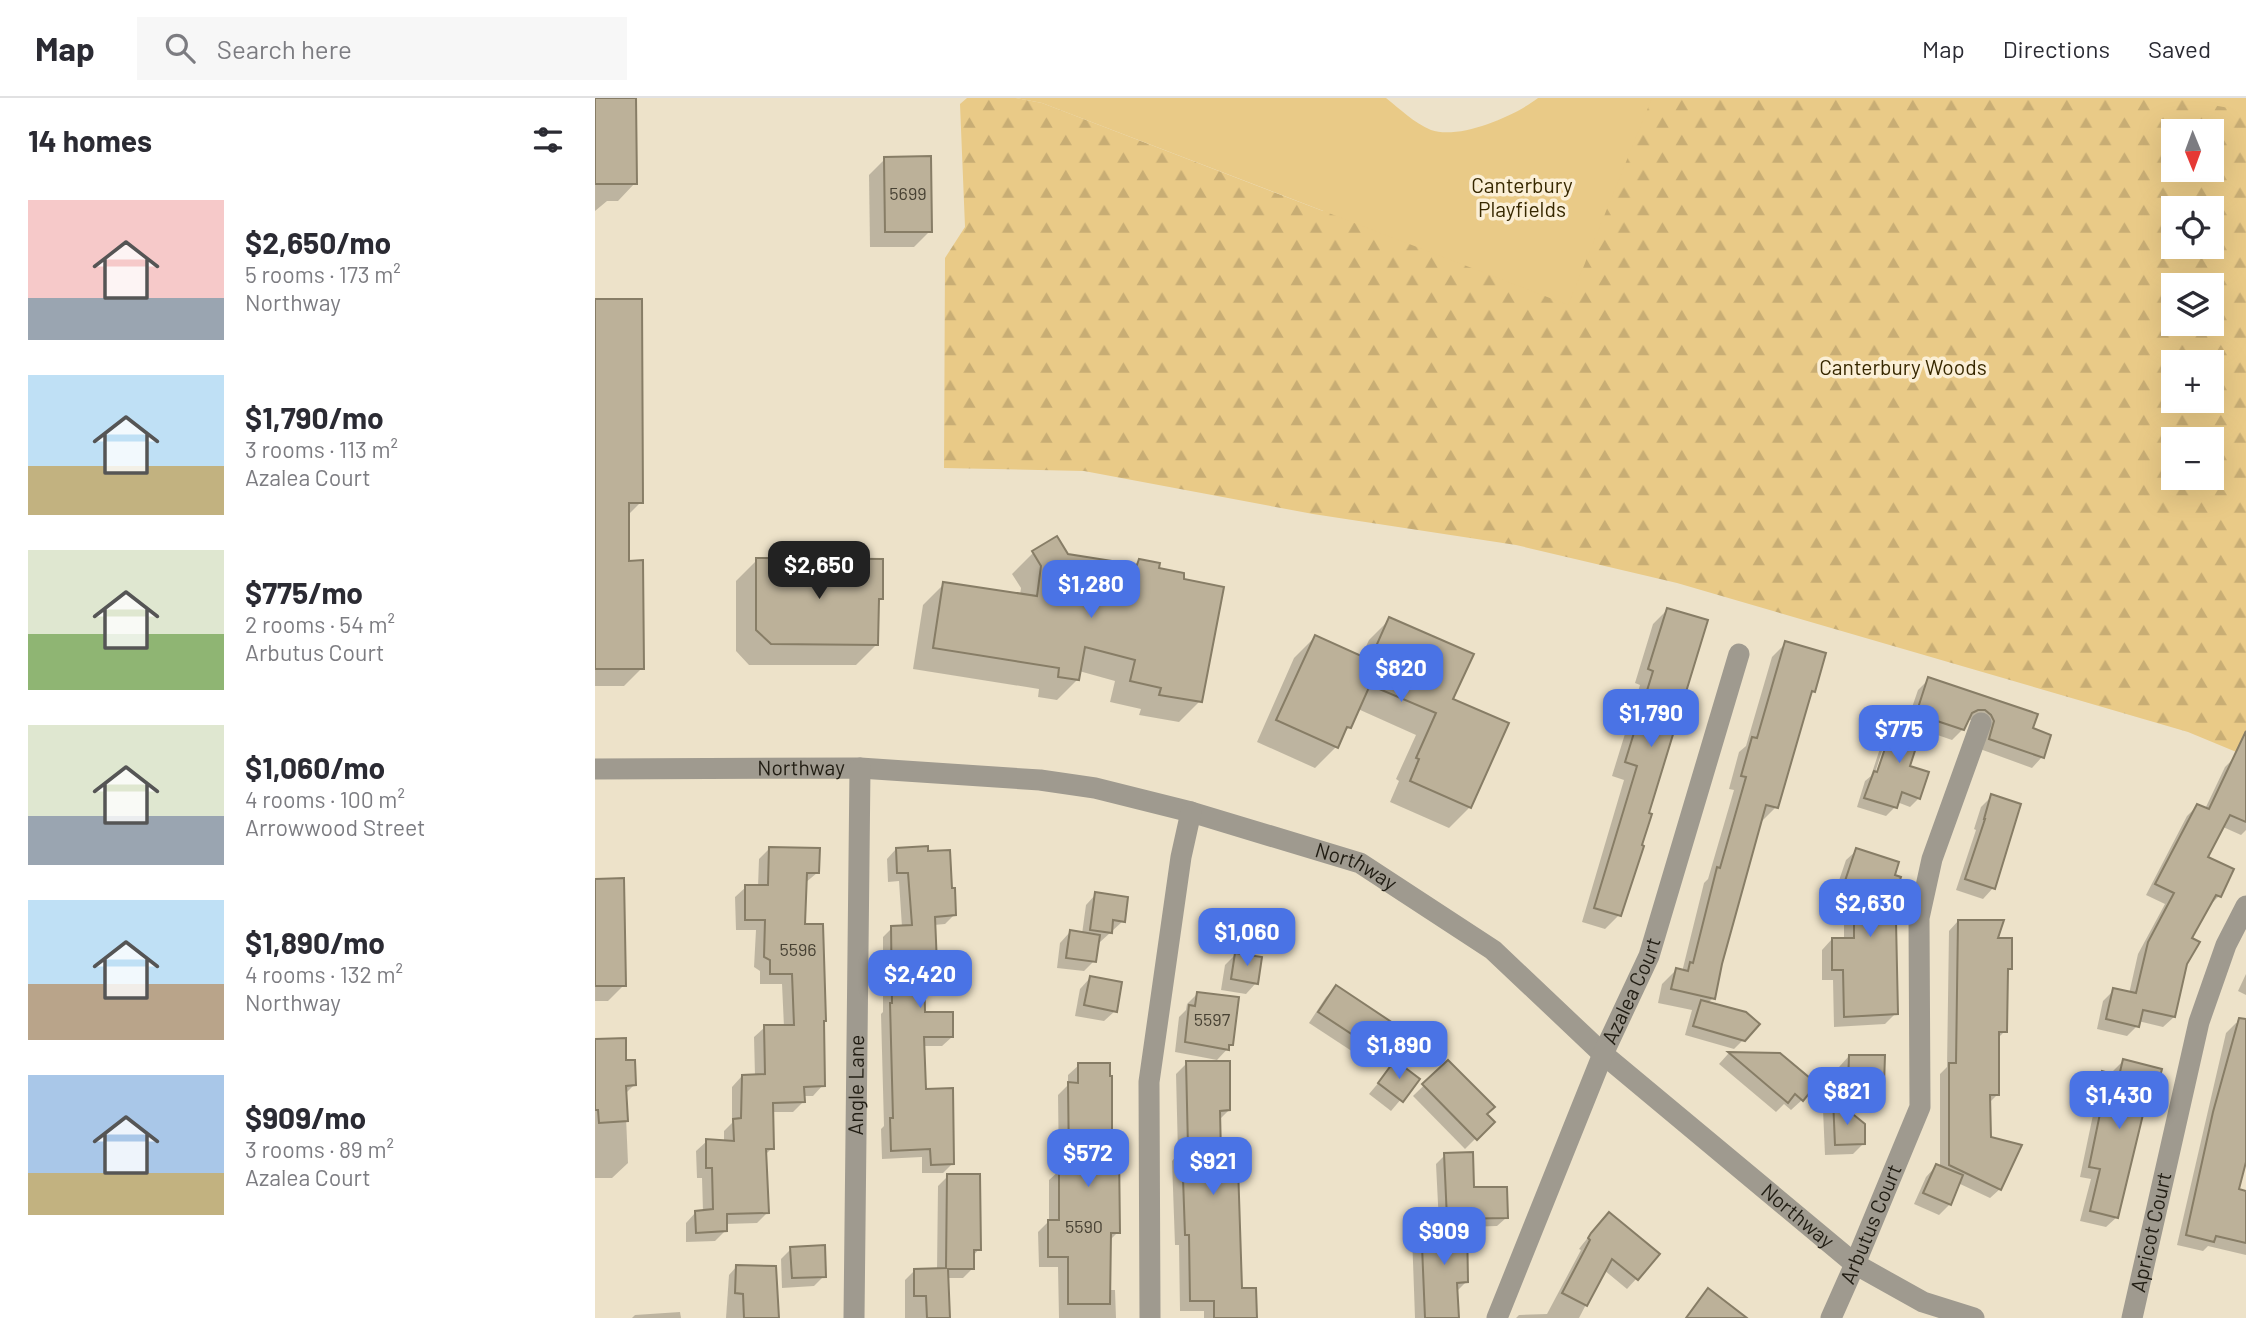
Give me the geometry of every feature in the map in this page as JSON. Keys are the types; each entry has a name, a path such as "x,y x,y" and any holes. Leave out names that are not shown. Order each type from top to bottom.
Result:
{"street":[{"name":"Azalea Court","path":"1497,1318 1604,1054 1649,956 1739,653"},
{"name":"Arbutus Court","path":"1831,1318 1920,1107 1919,918 1932,859 1981,723"},
{"name":"Northway","path":"595,769 860,768 1040,780 1095,788 1191,812 1360,863 1493,950 1604,1054 1855,1264 1923,1302 1974,1318"},
{"name":"Angle Lane","path":"854,1318 860,768"},
{"path":"1150,1318 1149,1083 1181,857 1191,812"},
{"name":"Apricot Court","path":"2132,1318 2199,1022 2226,945 2246,906"}],"green space":[{"name":"Canterbury Woods","path":"967,98 1016,98 1042,103 1323,211 1464,206 1551,98 2246,98 2246,756 2188,732 1677,583 1516,545 1313,514 1084,471 944,468 945,258 965,227 960,104"},
{"name":"Canterbury Playfields","path":"1016,98 1386,98 1407,116 1431,130 1456,132 1501,119 1538,98 1652,98 1568,305 1042,103"},
{"path":"2173,98 2246,98 2246,111"}],"building":[{"path":"595,98 636,98 637,184 595,184"},
{"path":"931,156 932,232 885,232 884,157"},
{"path":"595,299 642,299 643,503 629,503 629,561 643,560 644,669 595,669"},
{"path":"1057,536 1068,554 1137,565 1139,559 1160,563 1159,568 1184,573 1184,579 1224,587 1202,702 1159,695 1161,688 1130,681 1135,660 1085,647 1079,680 1058,677 1059,668 933,648 943,582 1037,596 1041,566 1032,551"},
{"path":"756,558 883,559 883,599 879,599 878,645 771,644 756,630"},
{"path":"1667,608 1708,620 1649,813 1652,814 1642,845 1644,846 1621,916 1594,908 1637,766 1625,762 1653,671 1648,669"},
{"path":"1389,617 1474,654 1453,699 1509,723 1471,808 1410,781 1419,759 1416,758 1436,713 1370,685 1351,728 1347,727 1338,748 1276,720 1315,635 1370,660"},
{"path":"1785,641 1826,653 1815,692 1812,691 1778,808 1766,805 1722,964 1715,999 1671,989 1676,968 1688,971 1690,962 1693,963 1717,867 1720,868 1746,777 1741,776 1752,737 1757,738"},
{"path":"1928,677 2038,714 2033,728 2051,735 2044,758 1989,739 1994,721 1985,710 1972,713 1964,730 1916,714"},
{"path":"1897,713 1924,723 1910,766 1929,772 1920,799 1902,792 1897,808 1864,798 1874,771 1877,772"},
{"path":"2246,731 2246,822 2230,815 2208,857 2234,869 2221,897 2216,895 2192,938 2200,942 2187,964 2175,1017 2143,1010 2139,1027 2106,1019 2113,988 2136,993 2148,942 2174,893 2155,884 2197,804 2209,809"},
{"path":"1991,794 2021,804 1995,889 1965,879"},
{"path":"928,846 928,851 950,850 952,888 955,888 956,915 935,917 937,964 924,965 925,1012 953,1012 953,1037 924,1037 926,1089 953,1088 954,1164 931,1165 930,1149 891,1151 891,926 912,925 908,873 897,873 896,848"},
{"path":"769,847 820,848 819,873 807,873 805,924 823,924 825,1086 804,1087 805,1102 773,1103 774,1149 766,1149 769,1213 727,1214 727,1231 696,1233 695,1211 713,1209 712,1168 706,1168 706,1139 734,1141 733,1119 741,1118 742,1075 765,1074 764,1025 794,1025 792,974 770,974 770,960 764,957 765,920 745,920 745,885 768,885"},
{"path":"1856,848 1899,862 1895,875 1901,877 1887,921 1896,921 1898,1014 1844,1017 1843,970 1832,970 1832,938 1854,938 1854,898 1841,893"},
{"path":"624,878 626,986 595,986 595,879"},
{"path":"1095,892 1128,897 1125,922 1113,920 1112,933 1090,930"},
{"path":"1214,910 1246,914 1242,939 1211,934"},
{"path":"1958,920 2004,920 1998,938 2012,938 2012,969 2008,969 2007,1032 1999,1032 1999,1095 1990,1095 1991,1137 2022,1145 2001,1190 1949,1165 1949,1063 1956,1063"},
{"path":"1070,930 1100,935 1096,962 1066,958"},
{"path":"1235,953 1262,957 1258,984 1231,979"},
{"path":"1090,976 1122,982 1117,1012 1084,1005"},
{"path":"1336,985 1402,1029 1385,1056 1318,1012"},
{"path":"1197,992 1239,997 1233,1045 1229,1045 1229,1050 1185,1042 1189,1005 1195,1006"},
{"path":"1701,1000 1746,1012 1760,1024 1745,1041 1693,1026"},
{"path":"2239,1018 2246,1019 2246,1162 2239,1189 2246,1191 2246,1243 2216,1236 2214,1242 2186,1235 2213,1112"},
{"path":"626,1038 626,1060 635,1060 636,1085 626,1086 628,1121 599,1123 598,1110 595,1110 595,1039"},
{"path":"1728,1052 1780,1053 1817,1084 1803,1101 1795,1094 1788,1103"},
{"path":"1849,1055 1885,1055 1884,1086 1848,1085"},
{"path":"2123,1059 2162,1069 2154,1100 2147,1098 2118,1218 2090,1211 2100,1169 2089,1167 2102,1104 2095,1102 2102,1071 2119,1076"},
{"path":"1395,1060 1420,1079 1403,1102 1378,1083"},
{"path":"1448,1060 1495,1107 1487,1114 1495,1122 1477,1140 1422,1084"},
{"path":"1186,1061 1230,1061 1230,1110 1220,1111 1221,1154 1231,1154 1230,1166 1238,1166 1242,1288 1256,1288 1257,1318 1214,1318 1214,1301 1190,1301 1189,1235 1185,1235 1182,1149 1188,1148"},
{"path":"1078,1063 1110,1063 1112,1076 1112,1151 1119,1151 1120,1233 1111,1233 1110,1304 1068,1304 1068,1257 1048,1257 1048,1220 1059,1220 1059,1168 1069,1168 1068,1082 1078,1083"},
{"path":"1833,1098 1865,1124 1865,1144 1835,1145"},
{"path":"1473,1152 1474,1187 1507,1187 1508,1218 1447,1219 1444,1153"},
{"path":"1936,1164 1963,1175 1951,1205 1923,1193"},
{"path":"947,1174 980,1174 981,1250 974,1250 974,1269 948,1269 950,1318 927,1318 926,1296 914,1296 914,1269 946,1268"},
{"path":"1609,1212 1660,1254 1638,1280 1612,1259 1587,1306 1562,1293 1590,1240 1588,1238"},
{"path":"1421,1222 1467,1222 1468,1282 1457,1283 1459,1318 1425,1318"},
{"path":"825,1245 826,1277 792,1278 790,1247"},
{"path":"736,1265 776,1266 779,1318 744,1318 743,1294 735,1293"},
{"path":"1708,1288 1747,1318 1686,1318"}]}
